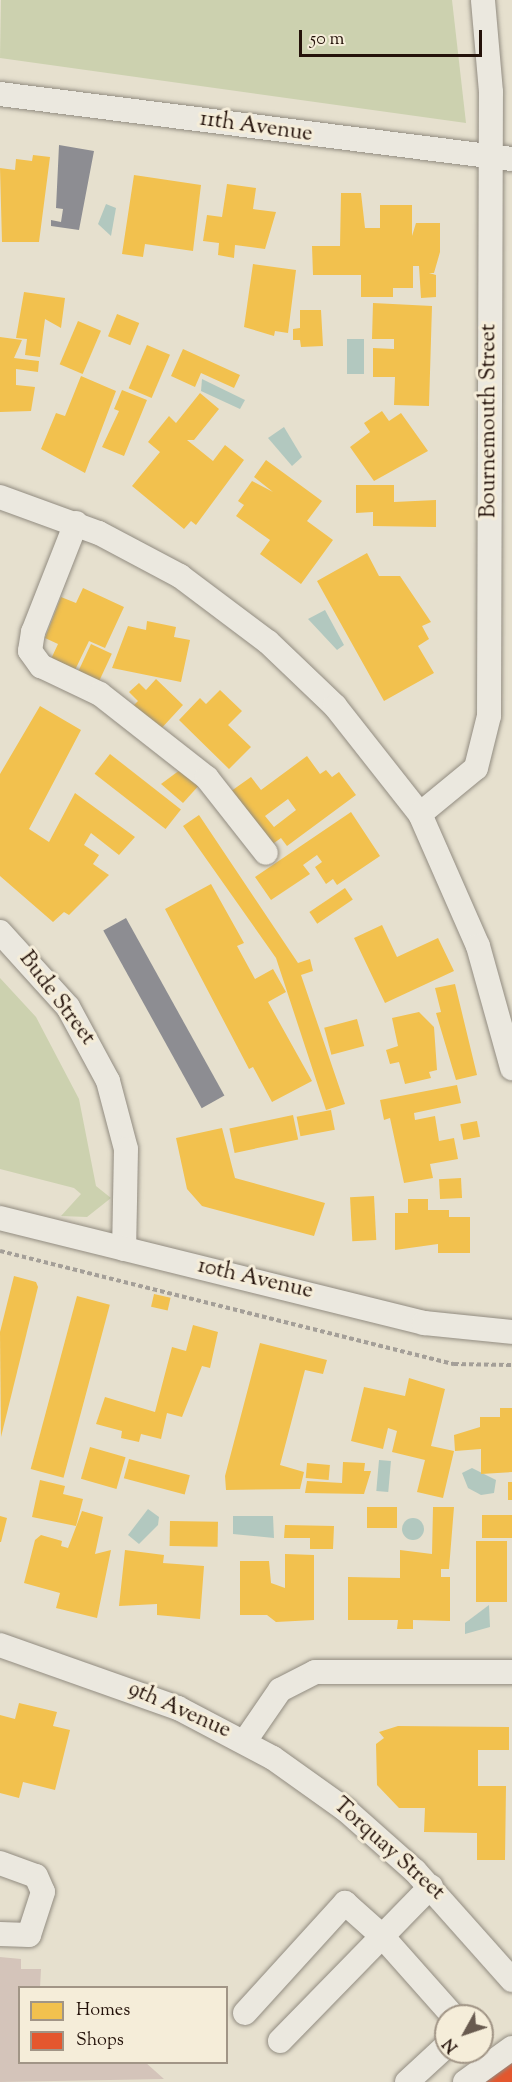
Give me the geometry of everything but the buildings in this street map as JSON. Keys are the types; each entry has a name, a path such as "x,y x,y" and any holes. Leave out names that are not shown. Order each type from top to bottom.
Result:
{"street":[{"name":"Bournemouth Street","path":"420,814 469,779 483,756 488,724 502,158 490,42 483,0"},
{"name":"11th Avenue","path":"0,94 502,158"},
{"path":"0,497 76,523 180,576 268,642 360,734 420,814 478,946 512,1068"},
{"path":"76,523 33,632 30,651 41,666 100,694 207,778 266,853"},
{"name":"Bude Street","path":"0,932 92,1044 118,1111 128,1168 124,1249"},
{"name":"10th Avenue","path":"0,1218 424,1323 512,1332"},
{"name":"9th Avenue","path":"0,1645 96,1676 245,1741 279,1690 315,1672 512,1672"},
{"name":"Torquay Street","path":"245,1741 346,1810 431,1886 512,1980"},
{"path":"0,1863 36,1876 43,1886 29,1935 0,1934"},
{"path":"280,2041 431,1886"},
{"path":"245,2013 340,1905 349,1905 382,1936 442,2004"},
{"path":"465,2082 512,2048"},
{"path":"407,2082 434,2057"}],"path":[{"path":"0,1251 454,1364 512,1365"}],"green space":[{"path":"1,0 452,0 466,123 0,58"},
{"path":"0,978 36,1017 79,1099 96,1186 111,1198 87,1217 61,1216 81,1194 74,1188 0,1169"}],"shaded area":[{"path":"106,204 116,208 111,236 98,224"},
{"path":"347,339 364,339 364,374 347,374"},
{"path":"202,379 245,400 240,409 201,391"},
{"path":"284,427 302,457 292,466 268,438"},
{"path":"325,610 344,645 337,650 308,619"},
{"path":"379,1460 391,1461 388,1492 376,1491"},
{"path":"472,1468 496,1480 494,1493 481,1495 468,1488 462,1473"},
{"path":"148,1509 159,1517 158,1525 139,1544 128,1535"},
{"path":"233,1516 273,1516 274,1538 233,1534"},
{"path":"413,1518 423,1525 424,1529 417,1539 413,1540 403,1533 402,1529 409,1519"},
{"path":"489,1605 490,1627 465,1634 465,1623"}]}
